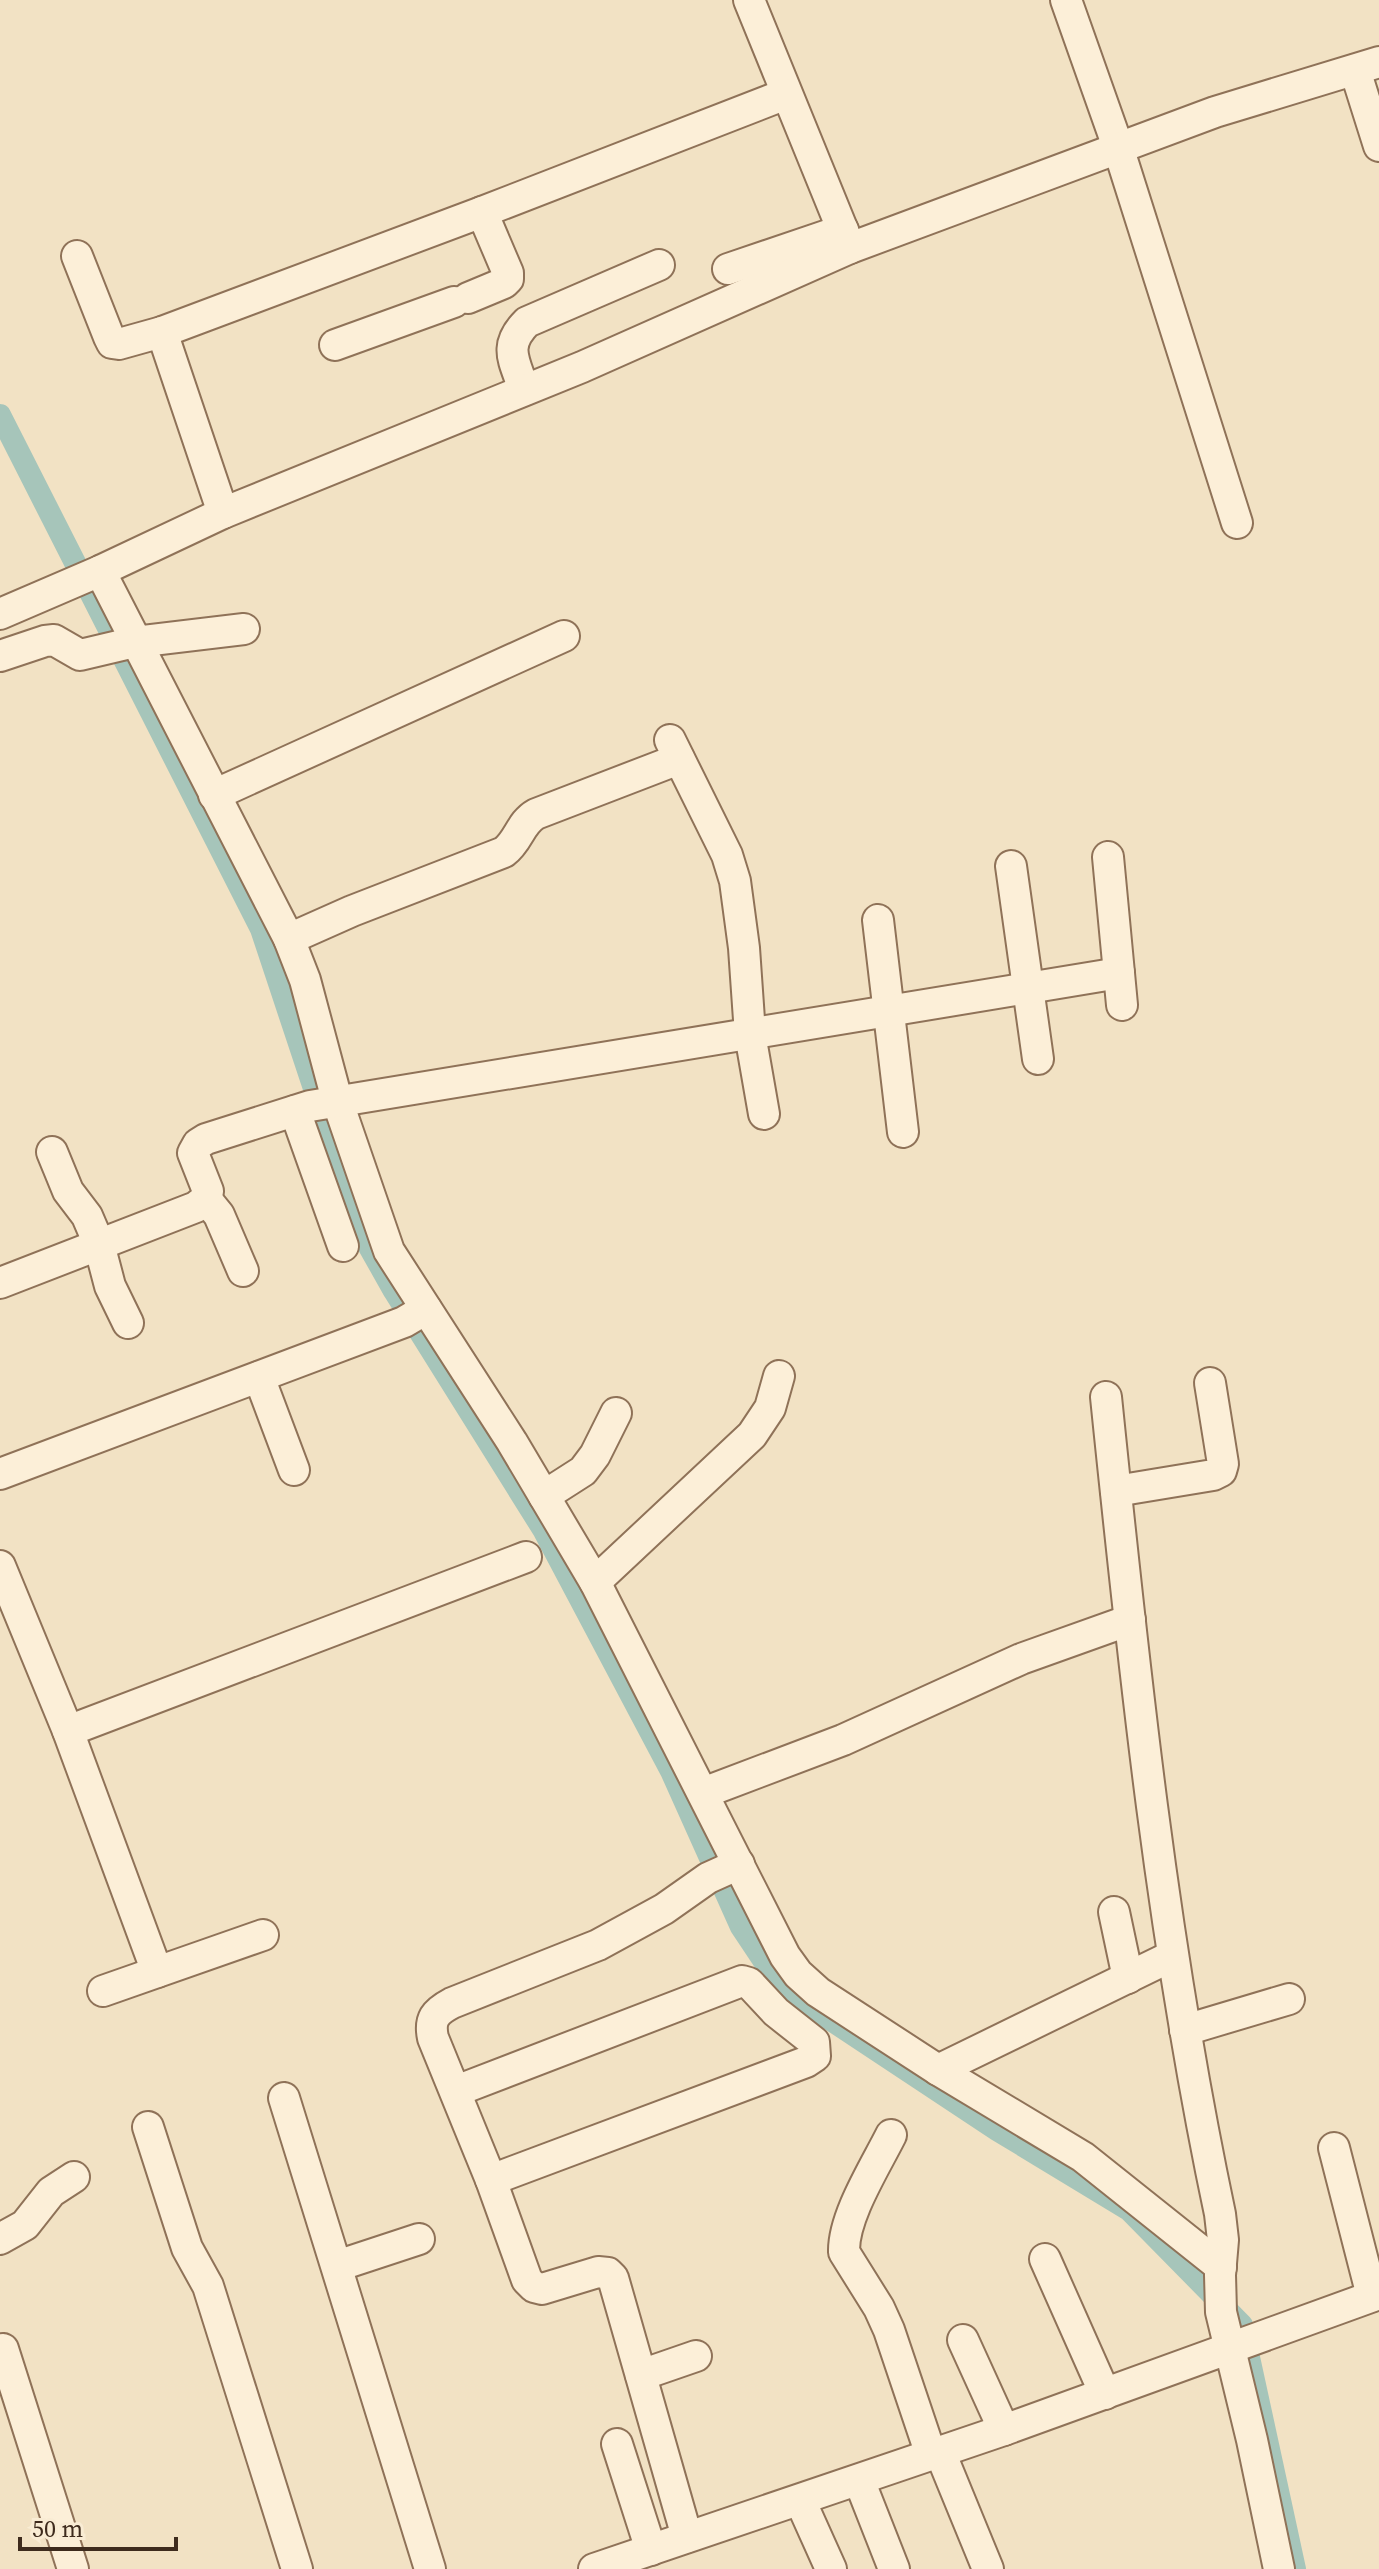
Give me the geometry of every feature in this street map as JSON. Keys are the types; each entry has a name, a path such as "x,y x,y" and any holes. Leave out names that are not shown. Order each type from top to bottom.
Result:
{"street":[{"path":"749,0 847,239"},
{"path":"1066,0 1118,147 1237,523"},
{"path":"728,269 847,239 1215,112 1367,66 1379,146"},
{"path":"77,256 112,343 119,344 162,332 786,94"},
{"path":"335,345 504,283 508,273 482,212"},
{"path":"0,614 223,513 524,390 847,239"},
{"path":"524,390 510,348 515,334 527,322 659,265"},
{"path":"162,332 223,513"},
{"path":"89,576 123,646 214,795 289,939 305,980 318,1104 343,1246"},
{"path":"0,656 54,640 80,655 244,629"},
{"path":"214,795 564,636"},
{"path":"289,939 504,852 514,842 523,824 536,814 674,749 727,855 735,881 744,948 750,1034 764,1114"},
{"path":"1108,857 1122,1005"},
{"path":"1011,866 1038,1059"},
{"path":"878,920 903,1132"},
{"path":"0,1283 196,1207 206,1199 208,1191 193,1153 198,1144 318,1104 1119,973"},
{"path":"318,1104 416,1314 512,1442 595,1582 703,1793 726,1870 798,1974 818,1992 938,2070 1083,2157 1220,2271"},
{"path":"52,1152 68,1191 87,1216 99,1244 110,1286 128,1323"},
{"path":"206,1199 219,1215 243,1271"},
{"path":"0,1474 259,1377 416,1314"},
{"path":"595,1582 752,1435 770,1408 779,1376"},
{"path":"259,1377 294,1470"},
{"path":"1116,1491 1213,1475 1221,1471 1223,1464 1210,1383"},
{"path":"1106,1397 1172,1956 1220,2214 1223,2240 1221,2312 1241,2346 1252,2440 1279,2569"},
{"path":"544,1496 583,1471 595,1455 616,1413"},
{"path":"68,1731 526,1557"},
{"path":"0,1566 68,1731 157,1972"},
{"path":"703,1793 843,1740 1021,1659 1130,1620"},
{"path":"687,2537 613,2278 608,2273 598,2272 542,2289 534,2287 527,2280 491,2180 433,2038 431,2025 438,2010 598,1945 726,1870"},
{"path":"1114,1912 1128,1978"},
{"path":"103,1991 263,1935"},
{"path":"938,2070 1172,1956"},
{"path":"456,2091 742,1981 749,1983 776,2012 814,2042 815,2056 806,2062 491,2180"},
{"path":"1185,2030 1289,1999"},
{"path":"284,2098 430,2569"},
{"path":"148,2127 187,2248 208,2286 297,2569"},
{"path":"891,2135 852,2217 843,2242 844,2252 889,2330 936,2454 988,2569"},
{"path":"594,2569 634,2559 687,2537 936,2454 1376,2295 1334,2148"},
{"path":"0,2239 25,2225 51,2192 74,2177"},
{"path":"337,2266 419,2239"},
{"path":"1045,2259 1105,2394"},
{"path":"963,2340 1004,2430"},
{"path":"3,2349 73,2569"},
{"path":"641,2375 696,2356"},
{"path":"617,2444 634,2559"},
{"path":"859,2480 894,2569"},
{"path":"800,2500 831,2569"}],"waterway":[{"path":"0,415 261,929 363,1236 544,1531 671,1771 741,1927 781,1987 997,2130 1129,2210 1242,2325 1295,2569"}]}
